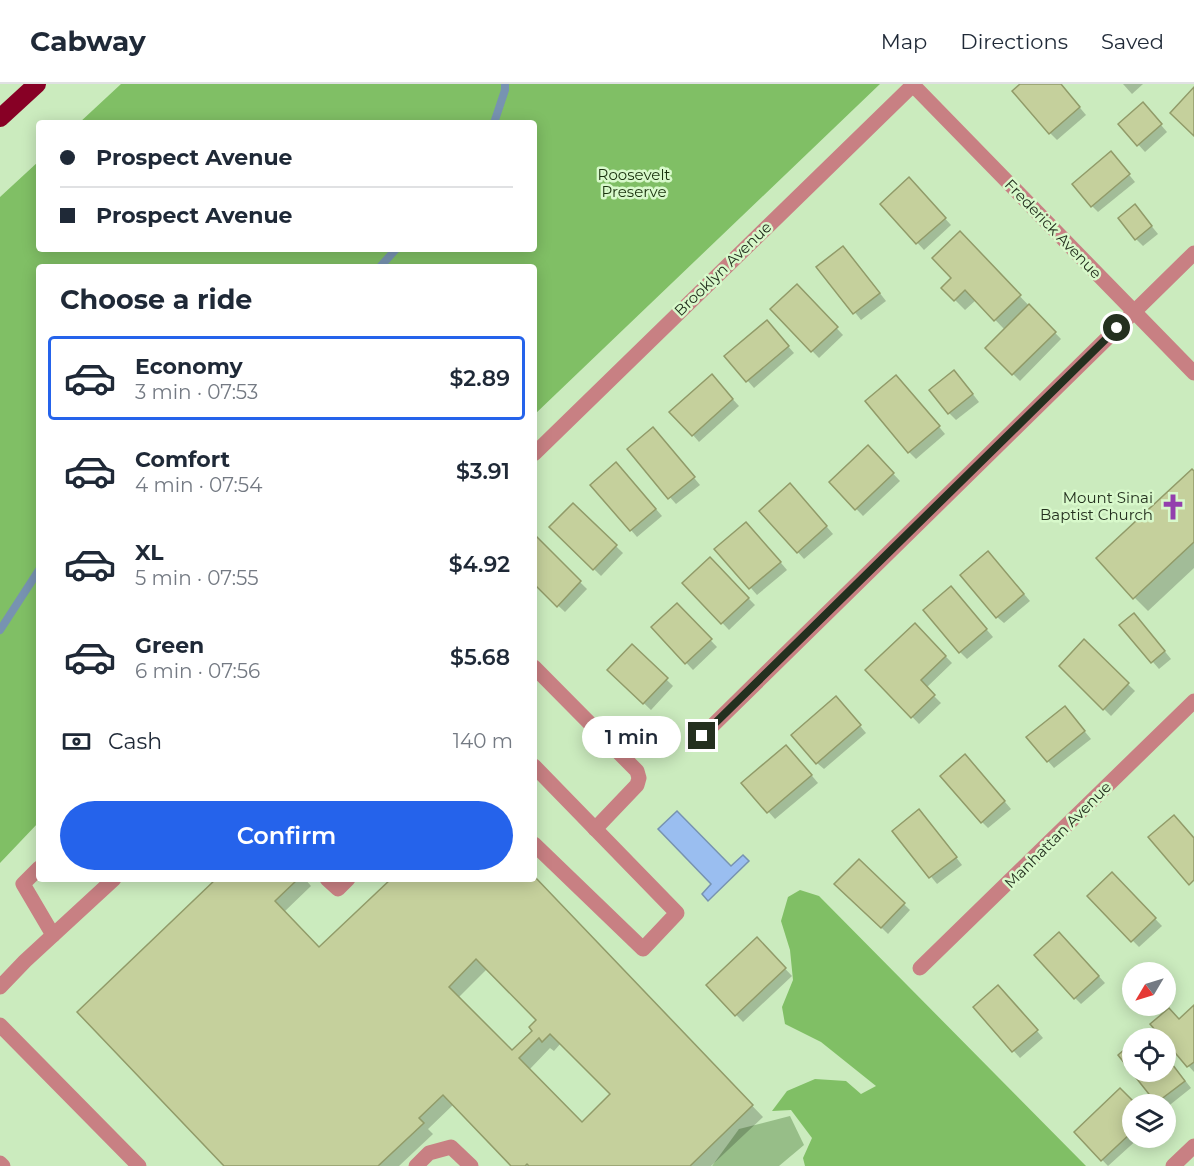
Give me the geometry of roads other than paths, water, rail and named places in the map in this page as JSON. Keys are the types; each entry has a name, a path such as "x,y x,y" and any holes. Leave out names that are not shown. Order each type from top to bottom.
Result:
{"highway":[{"path":"0,118 37,84"}],"street":[{"name":"Frederick Avenue","path":"913,85 1194,373"},
{"name":"Brooklyn Avenue","path":"537,451 913,85"},
{"path":"702,736 1194,253"},
{"path":"537,670 637,771 639,778 637,785 595,829"},
{"name":"Manhattan Avenue","path":"920,968 1194,701"},
{"path":"537,769 677,913 643,949 537,847"},
{"path":"36,871 23,884 53,935"},
{"path":"0,987 111,882"},
{"path":"330,882 338,889 345,882"},
{"path":"0,1025 139,1166"},
{"path":"1173,1166 1194,1146"},
{"path":"416,1166 429,1154 451,1147 471,1166"}],"water":[{"path":"677,811 731,866 743,855 749,861 708,901 702,894 711,884 658,829"}],"waterway":[{"path":"495,120 505,84"},
{"path":"383,264 393,252"},
{"path":"0,630 36,575"}],"place":[{"name":"Mount Sinai Baptist Church","path":"1173,507"}],"park label":[{"name":"Roosevelt Preserve","path":"634,184"}]}
